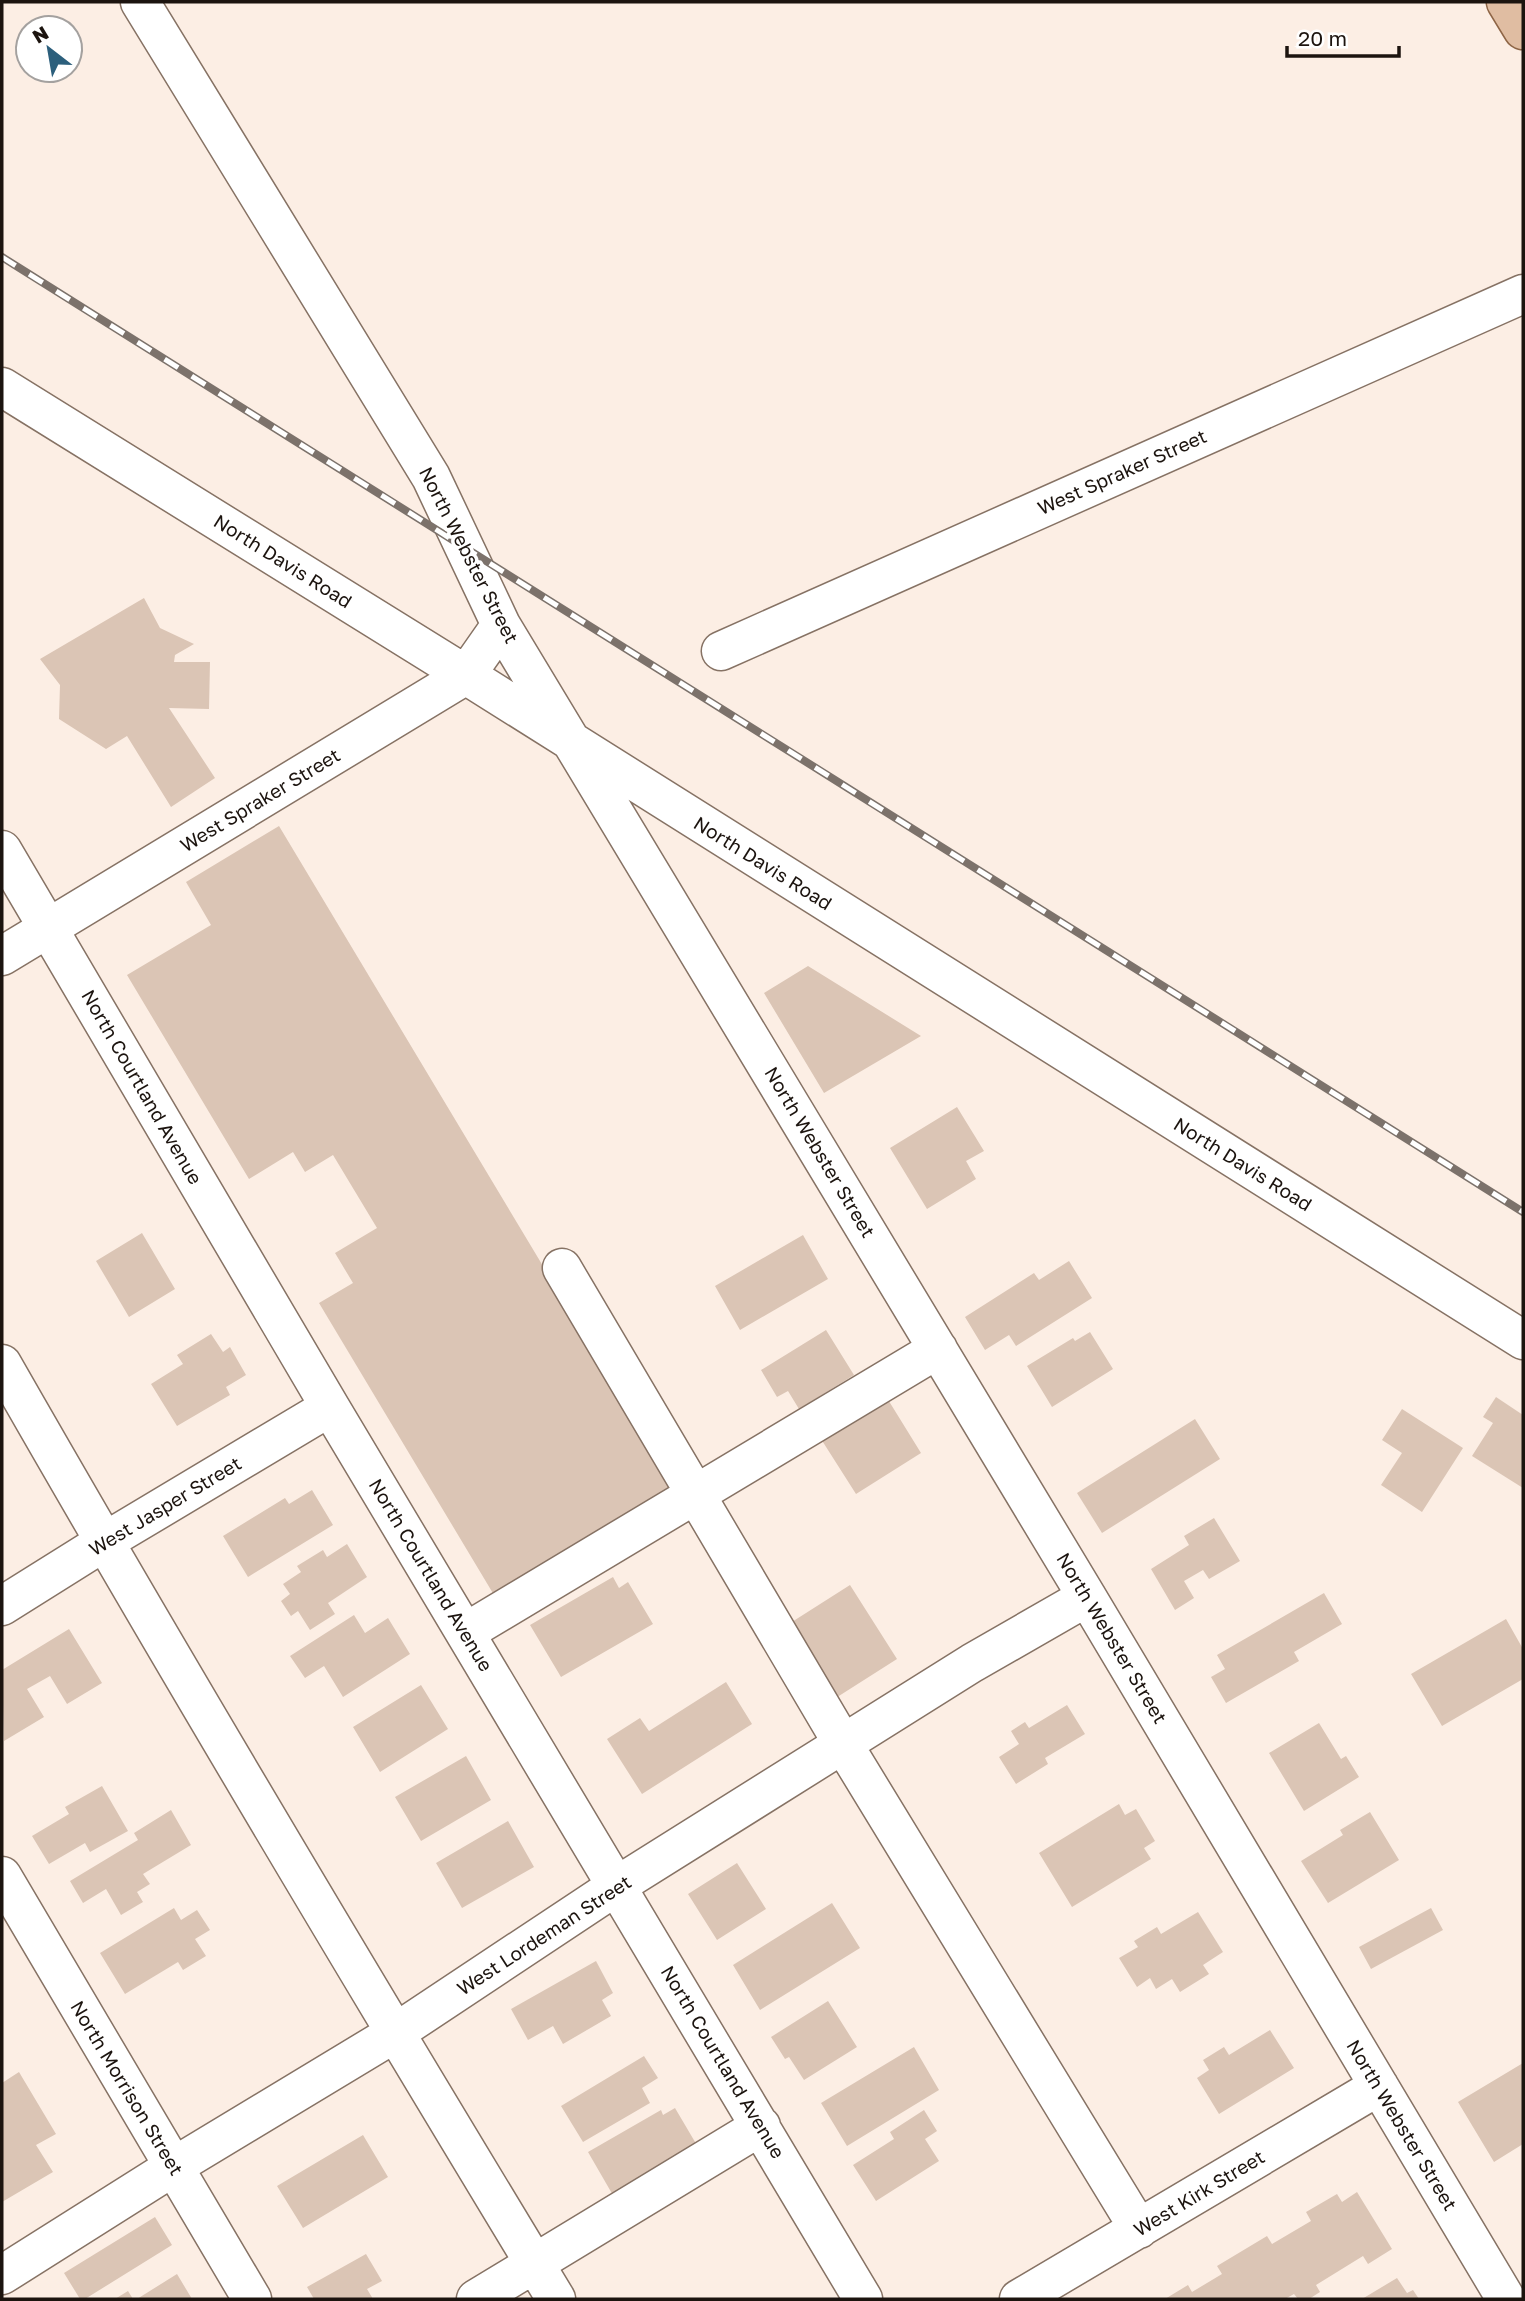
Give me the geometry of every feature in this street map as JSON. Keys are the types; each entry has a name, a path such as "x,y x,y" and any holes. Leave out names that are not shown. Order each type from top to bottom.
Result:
{"main road":[{"path":"1506,2 1523,30"}],"street":[{"name":"North Webster Street","path":"140,2 431,477 501,625 1087,1597 1506,2299"},
{"name":"West Spraker Street","path":"721,651 1523,294"},
{"name":"North Davis Road","path":"2,387 466,675 1523,1340"},
{"name":"West Spraker Street","path":"2,956 466,675 501,625"},
{"name":"North Courtland Avenue","path":"2,850 330,1407 863,2299"},
{"path":"562,1268 843,1744 1139,2229"},
{"path":"466,1632 938,1349"},
{"path":"2,1364 104,1542 556,2299"},
{"name":"West Jasper Street","path":"2,1606 330,1407"},
{"name":"West Lordeman Street","path":"2,2275 173,2167 395,2033 618,1885 972,1663 1087,1597"},
{"name":"North Morrison Street","path":"2,1876 252,2299"},
{"name":"West Kirk Street","path":"1019,2299 1379,2086"},
{"path":"476,2299 761,2126"}],"building":[{"path":"144,598 160,628 194,644 175,655 174,662 210,662 209,709 169,708 215,778 171,807 127,736 106,749 59,719 60,685 40,659"},
{"path":"279,826 678,1491 497,1600 319,1303 353,1283 335,1253 377,1228 333,1155 305,1172 293,1152 249,1179 127,975 211,925 186,882"},
{"path":"808,966 921,1036 824,1093 764,993"},
{"path":"957,1107 984,1151 966,1161 976,1179 927,1209 890,1148"},
{"path":"142,1233 175,1289 129,1317 96,1261"},
{"path":"803,1235 828,1279 740,1330 715,1286"},
{"path":"1069,1261 1092,1298 1016,1346 1009,1335 985,1350 965,1317 1034,1273 1039,1280"},
{"path":"826,1330 854,1375 799,1409 788,1391 777,1397 761,1370"},
{"path":"1090,1332 1113,1369 1052,1407 1027,1366 1073,1338 1075,1341"},
{"path":"211,1334 223,1352 230,1347 246,1375 226,1387 230,1395 177,1426 151,1384 183,1364 177,1355"},
{"path":"1496,1397 1523,1415 1523,1488 1472,1456 1493,1423 1483,1417"},
{"path":"887,1398 921,1453 856,1494 821,1439"},
{"path":"1402,1409 1463,1448 1422,1512 1381,1485 1402,1453 1382,1440"},
{"path":"1195,1419 1220,1459 1102,1533 1077,1493"},
{"path":"312,1490 333,1525 248,1577 223,1536 285,1498 289,1504"},
{"path":"1214,1518 1240,1561 1209,1579 1203,1570 1184,1581 1194,1598 1175,1610 1151,1569 1189,1545 1184,1536"},
{"path":"347,1544 367,1577 328,1603 335,1614 310,1630 298,1611 291,1616 281,1601 290,1594 283,1584 301,1572 297,1566 323,1550 327,1557"},
{"path":"613,1577 619,1588 628,1582 653,1624 561,1677 530,1625"},
{"path":"850,1585 897,1659 831,1701 784,1627"},
{"path":"1324,1593 1342,1624 1294,1652 1299,1661 1226,1703 1211,1677 1225,1669 1217,1655"},
{"path":"354,1615 365,1633 388,1618 410,1654 343,1697 324,1666 305,1678 290,1656"},
{"path":"1506,1619 1523,1649 1523,1679 1442,1726 1411,1674"},
{"path":"69,1629 102,1683 67,1704 50,1676 27,1689 44,1717 4,1741 2,1670"},
{"path":"726,1682 752,1724 642,1794 607,1739 640,1718 649,1731"},
{"path":"421,1685 448,1729 380,1772 353,1727"},
{"path":"1067,1705 1085,1734 1045,1758 1048,1764 1016,1784 999,1757 1019,1744 1011,1731 1025,1722 1029,1728"},
{"path":"1319,1723 1341,1759 1346,1756 1359,1777 1304,1811 1269,1753"},
{"path":"466,1756 491,1800 421,1841 395,1797"},
{"path":"102,1786 128,1831 90,1852 85,1843 49,1864 32,1836 69,1814 65,1807"},
{"path":"1119,1804 1125,1815 1136,1809 1155,1841 1144,1848 1151,1859 1072,1907 1039,1853"},
{"path":"171,1810 191,1845 143,1874 150,1884 137,1892 143,1902 121,1915 106,1889 83,1903 70,1881 138,1840 134,1833"},
{"path":"1370,1812 1399,1860 1328,1903 1301,1861 1343,1835 1340,1830"},
{"path":"508,1821 534,1867 462,1908 436,1863"},
{"path":"737,1863 766,1909 717,1940 688,1894"},
{"path":"832,1903 860,1948 760,2010 733,1965"},
{"path":"174,1908 181,1920 197,1910 210,1930 195,1939 206,1956 183,1970 178,1962 125,1994 100,1953"},
{"path":"1431,1908 1443,1930 1371,1969 1359,1947"},
{"path":"1198,1912 1223,1952 1203,1965 1209,1974 1180,1992 1172,1979 1156,1989 1150,1978 1137,1987 1119,1958 1138,1947 1134,1941 1157,1927 1161,1934"},
{"path":"596,1961 613,1993 602,2000 611,2016 563,2044 553,2026 528,2040 511,2009"},
{"path":"828,2001 857,2047 804,2080 789,2057 785,2059 771,2037"},
{"path":"1270,2030 1294,2068 1219,2114 1197,2078 1209,2070 1203,2060 1224,2047 1229,2055"},
{"path":"914,2047 939,2090 847,2146 821,2103"},
{"path":"644,2056 658,2078 642,2088 650,2103 583,2142 561,2106"},
{"path":"1523,2063 1523,2144 1494,2162 1458,2102"},
{"path":"19,2072 56,2134 36,2145 53,2172 2,2202 2,2083"},
{"path":"675,2108 698,2147 614,2197 588,2152 661,2110 663,2115"},
{"path":"924,2110 937,2131 925,2139 939,2161 876,2201 853,2165 894,2139 890,2132"},
{"path":"363,2135 388,2177 303,2228 277,2186"},
{"path":"1357,2192 1392,2249 1368,2264 1363,2256 1316,2285 1320,2292 1309,2299 1298,2299 1294,2294 1285,2299 1165,2299 1188,2285 1192,2292 1222,2274 1217,2266 1267,2236 1272,2244 1311,2221 1306,2212 1337,2194 1342,2202"},
{"path":"155,2217 172,2245 85,2299 80,2299 64,2273"},
{"path":"366,2254 382,2281 367,2289 373,2299 314,2299 307,2287"},
{"path":"177,2274 192,2299 137,2299"},
{"path":"1397,2278 1407,2293 1413,2290 1419,2299 1362,2299"},
{"path":"128,2291 133,2299 115,2299"}],"railway":[{"path":"2,257 1523,1212"}]}
